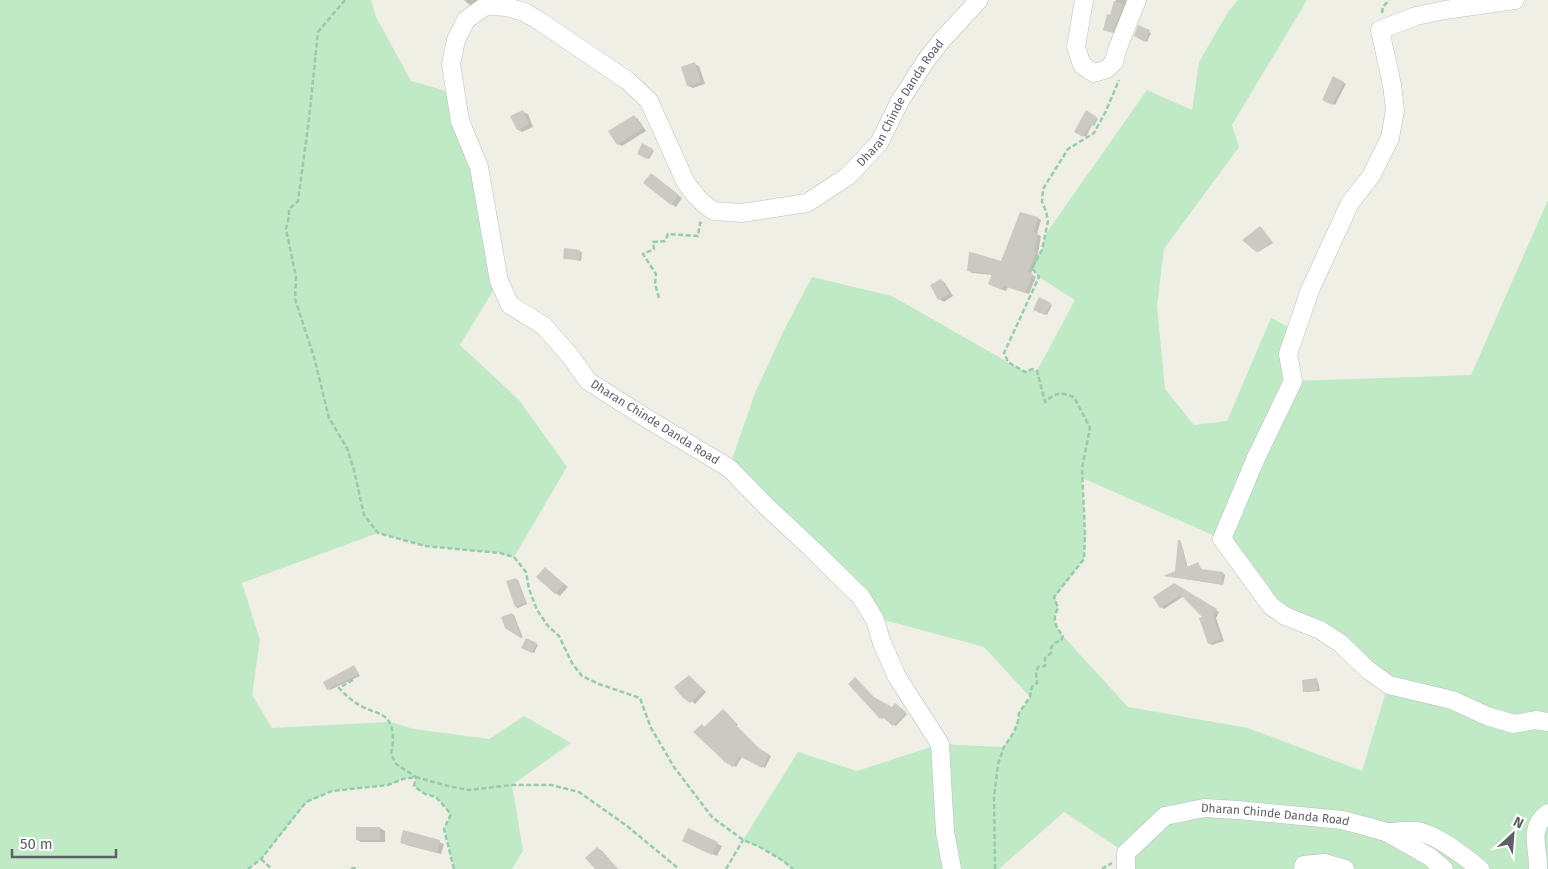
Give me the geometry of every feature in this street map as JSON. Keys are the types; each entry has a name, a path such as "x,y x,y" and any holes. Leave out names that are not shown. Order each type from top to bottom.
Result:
{"street":[{"name":"Dharan Chinde Danda Road","path":"952,869 945,832 940,744 897,677 882,643 875,620 861,597 729,468 588,381 571,357 544,326 510,305 499,281 479,168 460,121 451,64 456,40 466,20 484,7 507,7 524,12 628,81 649,101 686,183 705,205 714,211 742,213 807,203 848,176 879,143 900,101 927,58 979,0"},
{"path":"1084,0 1076,47 1082,66 1094,73 1107,69 1114,62 1136,0"},
{"path":"1515,0 1416,16 1380,30 1392,85 1395,110 1390,138 1371,176 1350,203 1310,290 1288,354 1293,382 1255,460 1222,539 1270,606 1285,616 1320,630 1340,643 1368,670 1389,685 1452,700 1487,716 1514,724 1536,720 1548,722"},
{"name":"Dharan Chinde Danda Road","path":"1126,869 1126,853 1165,816 1204,808 1342,820 1386,832 1430,857 1444,869"},
{"path":"1538,869 1536,830 1543,818 1548,814"},
{"path":"1386,832 1416,831 1453,848 1480,869"},
{"path":"1303,869 1304,865 1324,863 1345,869"}],"path":[{"path":"345,0 318,32 298,201 289,209 286,229 296,277 295,299 314,357 329,418 347,448 352,462 364,515 378,533 425,546 500,553 514,557 526,572 529,589 537,610 548,626 559,636 572,663 582,676 640,698 652,728 674,767 712,817 743,840 758,846 793,869"},
{"path":"995,869 994,797 998,764 1004,747 1014,732 1019,713 1030,697 1032,687 1037,682 1036,673 1038,667 1045,666 1045,658 1051,653 1051,648 1054,644 1060,641 1063,636 1056,627 1054,616 1058,608 1054,597 1084,559 1085,534 1082,468 1090,428 1074,397 1061,393 1055,394 1045,402 1037,371 1032,369 1025,372 1008,362 1004,353 1039,277 1032,268 1042,250 1048,221 1042,202 1043,188 1068,149 1094,134 1118,86 1120,78"},
{"path":"659,298 655,284 656,274 643,254 654,249 653,242 665,241 668,234 698,236 700,224 710,218 714,211"},
{"path":"353,680 338,688 348,698 383,715 390,722 394,742 391,754 396,764 416,777 469,790 512,785 551,785 579,792 627,826 679,869"},
{"path":"248,869 261,859 306,802 332,790 388,785 403,779 416,777"},
{"path":"416,777 414,786 425,794 436,797 451,814 444,829 454,869"},
{"path":"726,869 743,840"},
{"path":"261,859 272,869"},
{"path":"350,869 358,869"}],"green space":[{"path":"0,0 371,0 376,17 411,81 457,94 499,281 460,345 519,400 567,467 514,557 500,553 425,546 378,533 242,583 260,640 252,695 272,728 390,722 414,729 489,739 524,716 571,743 512,785 523,851 512,869 454,869 444,829 451,814 436,797 425,794 414,786 416,777 403,779 388,785 332,791 307,802 261,859 248,869 0,869"},
{"path":"1238,0 1307,0 1232,125 1239,147 1164,249 1157,306 1165,389 1194,425 1227,421 1271,318 1296,331 1293,381 1471,375 1548,200 1548,869 1126,869 1126,853 1064,812 999,869 793,869 769,852 743,840 798,752 857,771 940,744 1004,747 1014,732 1019,713 1030,697 984,647 873,617 729,468 755,393 784,330 812,277 892,296 1025,372 1032,369 1037,371 1075,300 1039,277 1032,268 1042,250 1045,235 1147,90 1192,110 1199,62 1228,12","holes":["1082,478 1222,539 1285,616 1388,685 1362,771 1248,728 1128,707 1058,629 1055,623 1058,608 1055,597 1084,559 1085,534"]}],"building":[{"path":"1114,1 1124,4 1113,33 1103,30 1107,14 1110,15"},
{"path":"1138,25 1150,30 1145,42 1134,36"},
{"path":"695,62 701,82 687,86 681,67"},
{"path":"1333,76 1344,82 1332,105 1322,100"},
{"path":"523,110 529,124 517,130 510,116"},
{"path":"1086,110 1097,117 1083,137 1074,132"},
{"path":"634,115 643,128 617,145 608,131"},
{"path":"642,143 653,149 647,159 637,154"},
{"path":"651,173 679,195 671,205 643,183"},
{"path":"1020,212 1038,217 1034,232 1038,233 1034,251 1036,252 1028,272 1033,274 1025,293 1004,286 1002,290 988,284 992,274 967,271 969,252 1001,261"},
{"path":"1260,226 1272,242 1256,252 1242,240"},
{"path":"564,248 580,250 579,260 563,259"},
{"path":"941,279 949,294 938,300 930,285"},
{"path":"1039,297 1051,303 1045,315 1033,310"},
{"path":"1178,540 1180,540 1187,567 1198,562 1201,569 1223,572 1222,584 1163,576 1175,571"},
{"path":"545,567 564,584 555,594 536,577"},
{"path":"516,578 526,603 515,607 506,581"},
{"path":"1174,583 1217,609 1213,616 1221,639 1208,644 1199,618 1202,617 1181,595 1160,608 1153,597"},
{"path":"512,613 522,639 505,628 501,617"},
{"path":"526,638 537,643 532,653 521,648"},
{"path":"354,665 359,674 327,690 323,682"},
{"path":"689,675 704,690 690,703 674,687"},
{"path":"855,677 874,697 892,707 895,703 906,712 893,726 881,716 880,719 848,684"},
{"path":"1317,678 1318,690 1303,692 1302,680"},
{"path":"723,709 760,749 769,754 762,768 739,756 733,767 723,761 693,732 702,724 704,727"},
{"path":"356,827 380,827 380,840 356,840"},
{"path":"688,828 718,842 712,855 682,841"},
{"path":"403,830 440,840 437,853 400,843"},
{"path":"597,847 618,869 595,869 585,858"}]}
